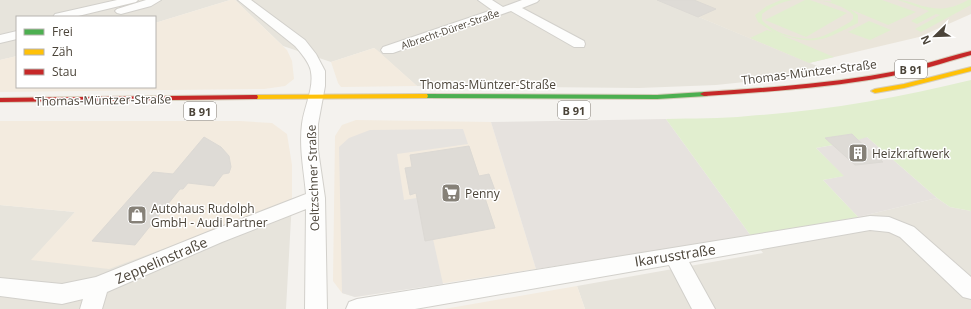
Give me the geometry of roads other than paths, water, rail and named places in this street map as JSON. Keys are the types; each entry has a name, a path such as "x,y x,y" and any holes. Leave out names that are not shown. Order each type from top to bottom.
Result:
{"main road":[{"name":"Thomas-Müntzer-Straße","path":"0,100 314,107 657,97 815,86 887,75 971,53"},
{"name":"B 91","path":"869,92 904,86 971,69"}],"street":[{"path":"63,16 132,0"},
{"path":"98,16 147,4 155,0"},
{"name":"Oeltzschner Straße","path":"244,0 300,43 309,54 318,71 319,80 310,124 310,150 316,198 316,309"},
{"path":"484,0 507,9"},
{"name":"Albrecht-Dürer-Straße","path":"388,50 533,0"},
{"name":"Albrecht-Dürer-Straße","path":"507,9 578,44"},
{"path":"0,31 16,27"},
{"path":"0,39 16,35"},
{"name":"Zeppelinstraße","path":"0,287 62,294 98,286 316,198"},
{"name":"Ikarusstraße","path":"357,309 870,223 885,223 897,226 907,232 971,290"},
{"path":"674,255 704,309"},
{"path":"91,309 98,286"}],"place":[{"name":"Heizkraftwerk","path":"858,153"},
{"name":"Penny","path":"451,193"},
{"name":"Autohaus Rudolph GmbH - Audi Partner","path":"137,215"}]}
